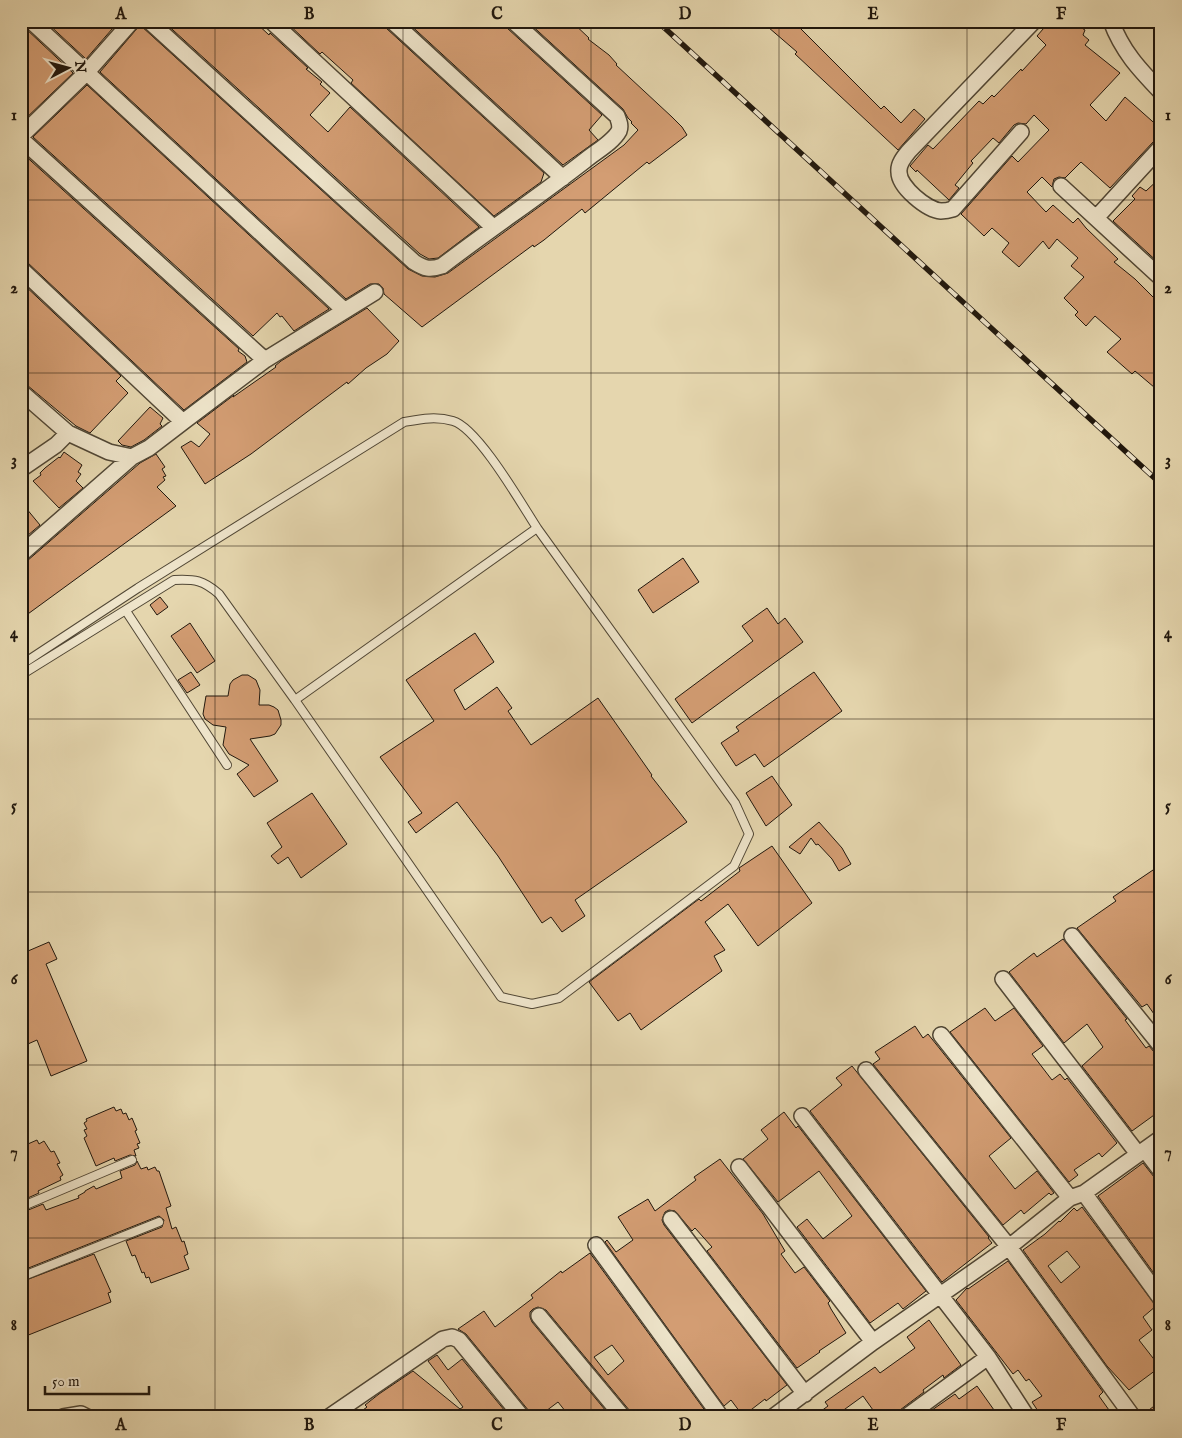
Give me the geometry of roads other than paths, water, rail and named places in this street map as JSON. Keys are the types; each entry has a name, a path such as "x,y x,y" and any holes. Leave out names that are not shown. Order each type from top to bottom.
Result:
{"street":[{"path":"31,21 344,310"},
{"path":"21,136 87,72 132,21"},
{"path":"148,21 424,269 433,270 442,266 493,227 563,178 610,141 619,131 620,124 617,116 514,21"},
{"path":"271,21 493,227"},
{"path":"392,21 563,178"},
{"path":"1021,132 953,209 942,211 930,207 908,190 900,181 898,171 900,163 909,151 1034,21"},
{"path":"1111,21 1123,48 1161,92"},
{"path":"21,140 265,360"},
{"path":"1096,218 1161,147"},
{"path":"1061,186 1161,278"},
{"path":"21,269 184,422"},
{"path":"21,554 132,457 149,448 265,360 375,292"},
{"path":"21,392 68,433 109,452 132,457"},
{"path":"21,469 56,445 68,433"},
{"path":"1072,936 1161,1046"},
{"path":"1003,979 1142,1152 1161,1171"},
{"path":"941,1035 1077,1195 1161,1299"},
{"path":"866,1070 1009,1247 1133,1417"},
{"path":"802,1116 988,1357 1027,1417"},
{"path":"773,1417 873,1342 1009,1247 1077,1195 1161,1138"},
{"path":"739,1167 873,1342"},
{"path":"670,1219 805,1394"},
{"path":"596,1245 721,1417"},
{"path":"539,1316 623,1417"},
{"path":"328,1417 442,1339 452,1337 459,1340 522,1417"},
{"path":"906,1417 988,1357"},
{"path":"64,1417 80,1414 87,1417"}],"lane":[{"path":"21,665 146,583 404,422 431,417 455,421 482,444 537,528 735,803 748,834 734,866 559,998 532,1004 501,997 295,700 219,594 208,584 194,579 174,580 21,675"},
{"path":"295,700 537,528"},
{"path":"126,611 227,765"},
{"path":"21,1207 132,1160"},
{"path":"21,1277 159,1222"}],"railway":[{"path":"657,21 1161,484"}]}
